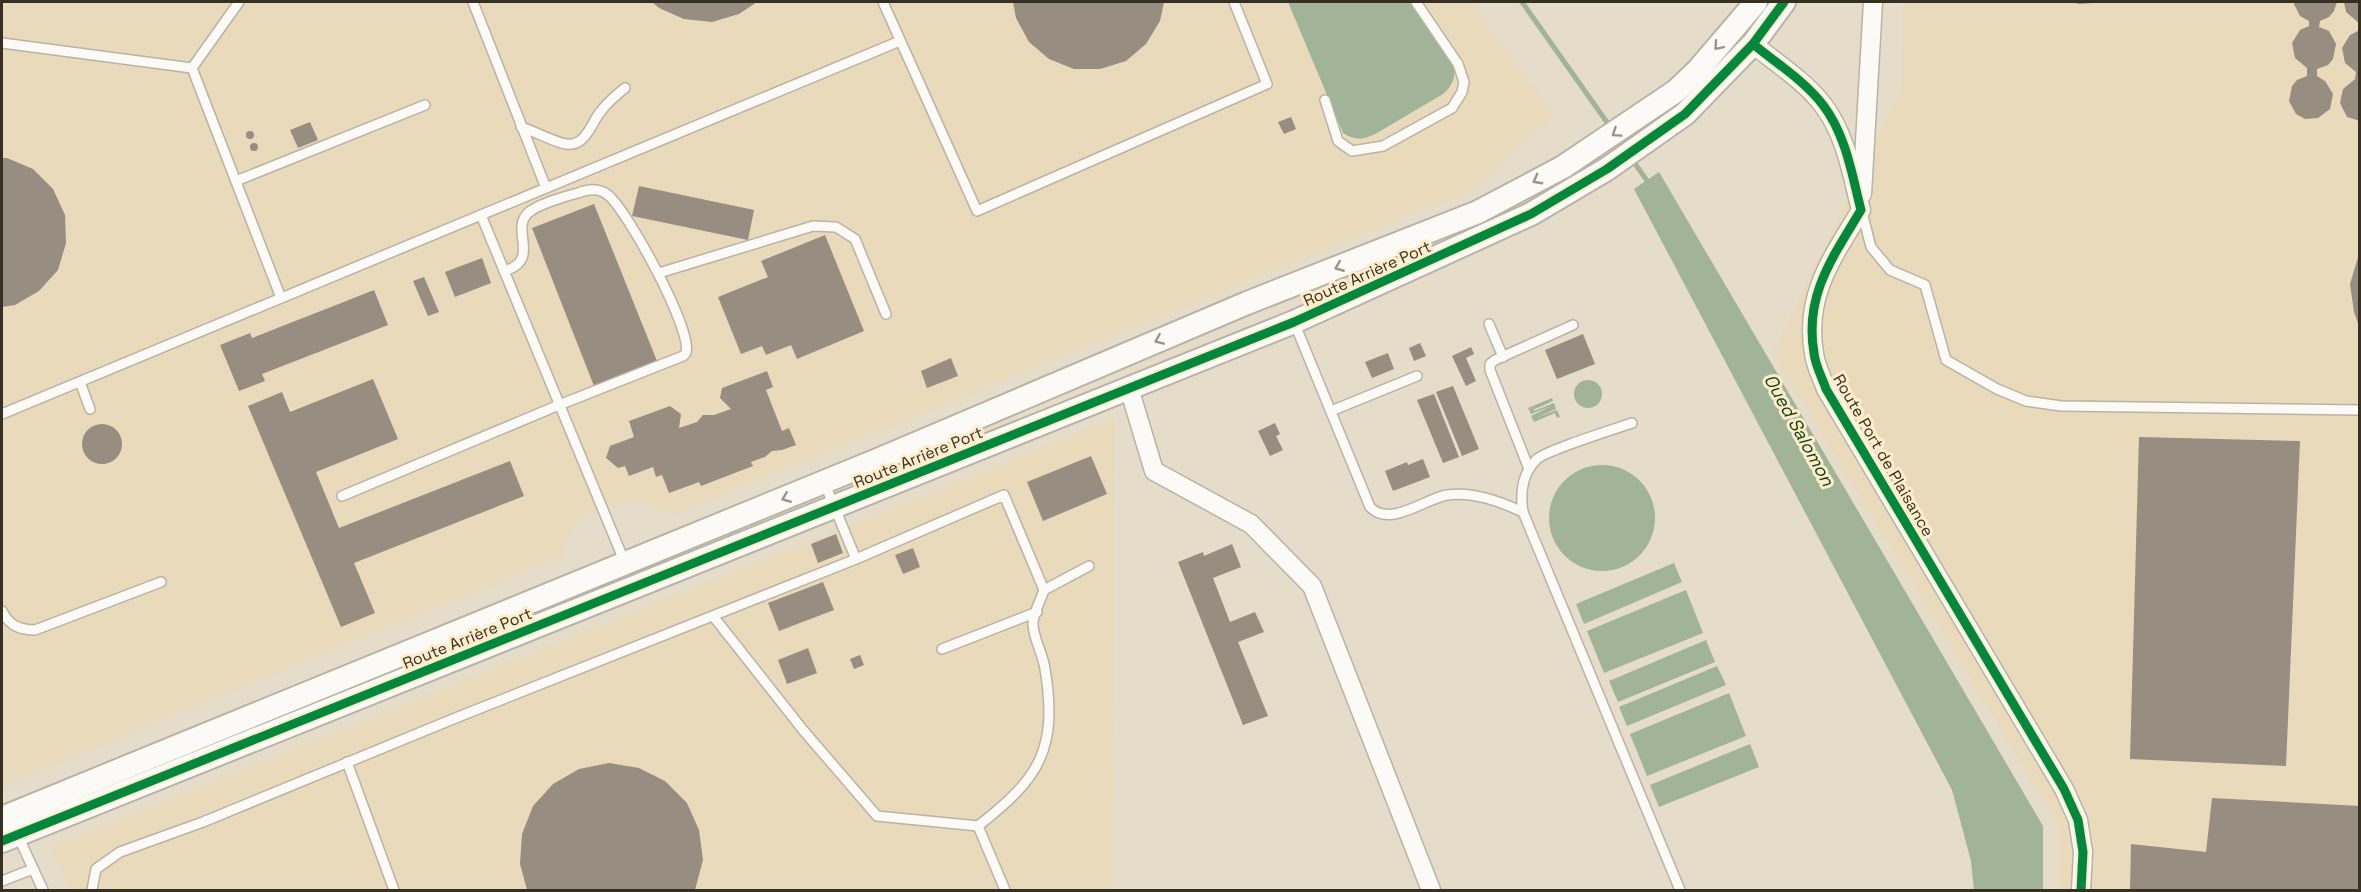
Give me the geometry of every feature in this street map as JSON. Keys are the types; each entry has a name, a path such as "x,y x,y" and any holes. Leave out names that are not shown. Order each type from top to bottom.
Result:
{"street":[{"name":"Route Arrière Port","path":"7,827 625,563 824,482 1247,303 1478,212 1588,152 1676,92 1698,70 1756,2"},
{"name":"Route Arrière Port","path":"7,827 835,507 1294,322 1532,214 1607,169 1685,114 1753,44 1784,2"},
{"path":"1861,210 1873,2"},
{"path":"1753,44 1805,87 1824,106 1841,136 1861,210"},
{"name":"Route Port de Plaisance","path":"1861,210 1833,258 1816,294 1811,322 1814,355 1826,389 2064,789 2078,820 2083,852 2081,891"},
{"path":"1129,388 1154,471 1251,524 1312,586 1431,891"}],"lane":[{"path":"192,68 239,2"},
{"path":"473,2 546,188"},
{"path":"883,2 977,211 1267,84 1234,2"},
{"path":"1325,100 1338,141 1352,151 1383,146 1452,108 1462,92 1464,82 1462,73 1454,56 1416,2"},
{"path":"2,414 900,41"},
{"path":"2,43 192,68"},
{"path":"192,68 280,298"},
{"path":"521,127 566,144 576,143 584,138 598,114 625,88"},
{"path":"236,181 425,105"},
{"path":"322,133 326,144"},
{"path":"342,496 686,353 686,341 659,273 610,196 596,189 579,192 529,211 522,222 523,255 519,263 504,271"},
{"path":"1861,210 1871,247 1877,255 1890,270 1925,285 1946,360 1997,389 2026,401 2061,406 2360,410"},
{"path":"481,215 625,563"},
{"path":"659,273 813,226 836,226 855,239 886,314"},
{"path":"1294,322 1370,507 1376,513 1384,515 1396,513 1447,495 1498,501 1523,512"},
{"path":"1489,324 1503,357"},
{"path":"1529,469 1490,370 1490,364 1573,325"},
{"path":"1330,411 1417,376"},
{"path":"80,382 90,409"},
{"path":"1523,454 1538,457 1632,423"},
{"path":"1538,457 1526,474 1522,492 1523,512 1680,891"},
{"path":"824,482 856,559"},
{"path":"92,891 96,869 120,852 203,822 347,762 713,616 856,559 1004,495 1044,590 1033,623 1045,667 1050,714 1046,744 1032,776 1004,806 978,826 877,816 803,730 713,616"},
{"path":"1044,590 1089,566"},
{"path":"2,613 16,627 35,630 161,582"},
{"path":"942,649 1037,612"},
{"path":"347,762 394,891"},
{"path":"978,826 1005,891"},
{"path":"7,827 33,869 43,891"},
{"path":"2,881 33,869"}],"shaded area":[{"path":"2,2 1470,2 1553,115 1472,190 674,514 635,500 579,517 560,557 2,785"},
{"path":"1903,2 2359,2 2359,890 2057,890 2058,823 1773,353 1902,87"},
{"path":"1114,419 1112,890 70,890 51,847"}],"water":[{"path":"1288,2 1411,2 1455,65 1454,78 1443,94 1377,133 1360,139 1348,136 1343,133"},
{"path":"1659,172 2043,826 2043,890 1974,890 1971,861 1952,790 1634,189"},
{"path":"1588,380 1598,384 1602,394 1598,404 1588,408 1578,404 1574,394 1578,384"},
{"path":"1552,398 1553,401 1533,410 1554,403 1556,409 1535,418 1557,410 1560,417 1557,418 1555,413 1534,422 1531,416 1551,406 1531,414 1528,408"},
{"path":"1602,465 1622,469 1640,480 1651,498 1655,518 1651,538 1640,556 1622,567 1602,571 1582,567 1564,556 1553,538 1549,518 1553,498 1564,480 1582,469"},
{"path":"1674,563 1682,582 1584,624 1576,604"},
{"path":"1686,590 1703,633 1604,673 1587,631"},
{"path":"1706,640 1715,662 1618,702 1609,681"},
{"path":"1717,666 1726,685 1627,726 1619,707"},
{"path":"1729,693 1746,736 1647,776 1630,734"},
{"path":"1750,744 1759,767 1659,807 1650,785"}],"building":[{"path":"652,2 757,2 739,14 712,22 684,19 659,8"},
{"path":"1013,2 1164,2 1160,21 1146,44 1126,61 1100,69 1074,69 1049,59 1029,42 1016,18"},
{"path":"2071,2 2092,2 2093,3 2079,4"},
{"path":"2293,2 2337,2 2334,11 2329,17 2320,21 2319,27 2329,31 2336,44 2333,59 2328,65 2317,69 2317,76 2325,81 2333,94 2330,109 2318,118 2305,119 2296,114 2289,101 2292,86 2297,80 2307,76 2307,68 2295,58 2292,43 2300,30 2309,26 2309,21 2300,16"},
{"path":"2344,2 2360,2 2360,24 2346,12"},
{"path":"2360,30 2360,121 2347,117 2340,103 2343,89 2355,79 2356,72 2345,63 2342,48 2350,35"},
{"path":"1291,117 1296,129 1284,134 1278,122"},
{"path":"310,122 318,140 298,148 290,130"},
{"path":"250,131 254,135 250,139 246,135"},
{"path":"254,143 258,147 254,151 250,147"},
{"path":"2,158 33,169 53,189 65,215 66,243 58,270 39,291 15,305 2,307"},
{"path":"639,186 754,210 748,240 632,216"},
{"path":"594,204 657,361 594,386 532,228"},
{"path":"825,235 864,331 797,359 791,345 766,355 762,346 741,354 718,297 768,277 761,261"},
{"path":"2359,254 2359,326 2354,312 2350,284"},
{"path":"482,258 491,283 455,297 445,272"},
{"path":"424,277 439,312 428,316 413,281"},
{"path":"374,290 388,325 262,374 265,381 239,391 220,345 250,333 252,338"},
{"path":"1583,334 1595,364 1557,379 1545,350"},
{"path":"1420,343 1426,356 1414,361 1409,348"},
{"path":"1471,347 1474,354 1466,358 1476,381 1466,386 1452,356"},
{"path":"1388,353 1394,369 1372,378 1365,362"},
{"path":"951,358 958,376 927,388 921,371"},
{"path":"767,371 773,387 766,390 782,431 789,428 796,445 772,451 765,457 751,462 753,466 701,486 699,482 669,493 662,475 656,477 653,467 629,476 625,466 618,468 606,458 610,446 634,437 629,421 670,406 681,414 679,428 697,422 703,415 714,415 731,409 720,398 722,388"},
{"path":"373,379 398,439 316,472 339,528 510,461 524,496 354,563 375,613 341,627 248,406 282,392 290,412"},
{"path":"1453,386 1479,449 1462,456 1436,392"},
{"path":"1434,394 1459,457 1443,463 1417,400"},
{"path":"1275,423 1280,434 1276,436 1283,450 1270,456 1258,431"},
{"path":"102,424 116,430 122,444 116,458 102,464 88,458 82,444 88,430"},
{"path":"2139,437 2300,441 2286,766 2130,759"},
{"path":"1091,456 1107,494 1043,521 1027,482"},
{"path":"1423,459 1430,477 1393,491 1385,471 1407,462 1408,465"},
{"path":"836,534 843,553 818,563 811,544"},
{"path":"1232,544 1241,567 1213,578 1230,622 1255,612 1264,632 1238,642 1268,716 1243,725 1178,562 1203,552 1204,556"},
{"path":"913,548 920,567 903,574 895,555"},
{"path":"823,582 834,610 779,631 768,603"},
{"path":"808,648 817,673 787,684 778,660"},
{"path":"860,655 864,665 854,669 850,659"},
{"path":"609,763 639,768 665,781 687,803 699,830 703,860 695,890 527,890 520,864 522,834 533,806 553,784 579,769"},
{"path":"2212,798 2360,806 2360,890 2130,890 2131,844 2206,852"}],"waterway":[{"name":"Oued Salomon","path":"1522,2 1611,128"},
{"name":"Oued Salomon","path":"1631,158 1650,185"}],"cycle path":[{"path":"2,841 1294,322 1531,214 1607,169 1685,114 1753,44 1784,2"},
{"path":"1753,44 1808,88 1831,117 1843,142 1861,210 1831,261 1817,295 1812,332 1819,371 1826,389 2064,789 2078,820 2083,852 2081,890"}]}
